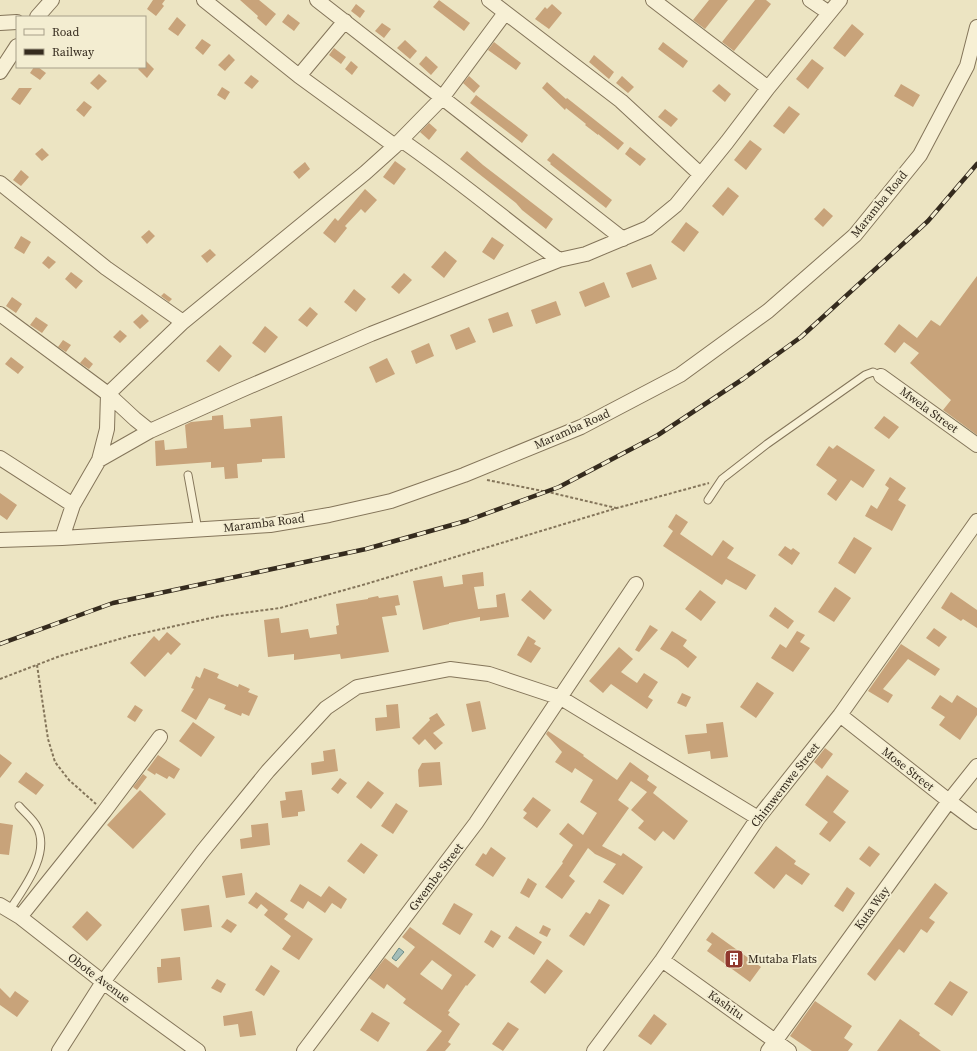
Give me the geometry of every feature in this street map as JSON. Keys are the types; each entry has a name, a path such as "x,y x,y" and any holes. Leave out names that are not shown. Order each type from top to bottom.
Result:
{"street":[{"path":"38,16 52,0"},
{"path":"204,0 299,76 398,143 433,162 559,260"},
{"path":"317,0 624,239"},
{"path":"489,0 621,101 700,174"},
{"path":"653,0 768,88"},
{"path":"810,0 829,14"},
{"path":"99,460 150,431 371,334 559,260 586,254 648,228 676,205 700,174 728,142 768,88 840,0"},
{"path":"62,538 73,504 99,460 107,429 108,394 183,322 365,173 398,143 442,98 505,13"},
{"path":"299,76 345,21"},
{"path":"0,23 16,22"},
{"name":"Maramba Road","path":"0,540 62,538 270,525 329,515 391,501 464,475 581,427 680,375 768,312 855,235 920,155 967,66 977,27"},
{"path":"0,72 16,48"},
{"path":"0,183 106,268 183,322"},
{"path":"0,314 108,394 150,431"},
{"name":"Mwela Street","path":"881,376 977,445"},
{"path":"0,458 73,504"},
{"name":"Chimwemwe Street","path":"594,1051 662,960 758,818 840,715 977,521"},
{"name":"Gwembe Street","path":"304,1051 476,824 636,584"},
{"path":"58,1051 103,982 202,852 268,771 326,708 357,687 450,669 489,674 561,698 758,818"},
{"name":"Mose Street","path":"840,715 977,822"},
{"path":"10,911 104,812 160,737"},
{"name":"Kuta Way","path":"772,1046 949,801 977,766"},
{"name":"Obote Avenue","path":"10,911 103,982 198,1051"},
{"name":"Kashitu","path":"662,960 772,1046 789,1051"}],"lane":[{"path":"708,500 722,479 767,444 865,375 873,372 881,376"},
{"path":"188,475 198,530"},
{"path":"10,911 34,871 41,846 40,836 36,825 19,806"}],"path":[{"path":"486,479 617,508"},
{"path":"0,679 60,656 130,636 220,616 280,608 617,508 722,479"},
{"path":"37,665 48,739 55,762 69,780 104,812"}],"water":[{"path":"399,948 404,952 396,961 392,958"}],"building":[{"path":"153,0 165,0 162,4 164,6 156,16 147,9"},
{"path":"240,0 259,0 276,14 266,26 257,18 258,16"},
{"path":"439,0 470,23 464,31 433,7"},
{"path":"709,0 728,0 705,29 693,20"},
{"path":"755,0 766,0 771,4 734,51 722,42"},
{"path":"356,4 365,11 360,18 351,11"},
{"path":"552,4 562,13 549,29 535,19 545,7 547,9"},
{"path":"288,14 300,23 294,31 282,22"},
{"path":"177,17 186,25 178,36 168,29"},
{"path":"382,23 391,29 384,38 375,31"},
{"path":"852,24 864,34 845,57 833,48"},
{"path":"202,39 211,45 203,55 195,48"},
{"path":"405,40 417,51 410,59 397,48"},
{"path":"494,42 521,63 516,70 488,50"},
{"path":"663,42 688,61 683,68 658,49"},
{"path":"334,48 346,57 341,64 329,55"},
{"path":"229,54 235,60 225,71 218,65"},
{"path":"594,55 614,72 609,79 589,62"},
{"path":"426,56 438,67 431,75 419,64"},
{"path":"812,59 824,68 808,89 796,79"},
{"path":"146,61 154,69 147,78 138,69 146,68"},
{"path":"351,61 358,67 352,75 345,69"},
{"path":"33,68 39,68 46,73 40,80 30,73"},
{"path":"99,74 107,81 98,90 90,83"},
{"path":"251,75 259,81 252,89 244,83"},
{"path":"469,76 480,86 474,93 463,83"},
{"path":"622,76 634,87 628,93 616,83"},
{"path":"547,82 566,99 567,98 624,143 618,150 585,125 586,124 566,108 565,110 542,88"},
{"path":"719,84 731,94 725,102 712,91"},
{"path":"901,84 920,95 913,107 894,96"},
{"path":"222,87 230,92 225,100 217,95"},
{"path":"19,88 32,88 20,105 11,99"},
{"path":"476,95 528,135 522,143 470,103"},
{"path":"84,101 92,107 84,117 76,110"},
{"path":"789,106 800,114 784,134 773,126"},
{"path":"665,109 678,119 671,127 658,117"},
{"path":"429,123 437,130 429,140 420,132"},
{"path":"750,140 762,149 746,170 734,160"},
{"path":"630,147 646,159 640,166 625,154"},
{"path":"42,148 49,155 42,161 35,154"},
{"path":"467,151 553,219 546,229 522,210 516,203 460,159"},
{"path":"553,153 612,200 606,208 550,164 551,163 547,160"},
{"path":"395,161 406,169 394,185 383,177"},
{"path":"305,162 310,169 299,179 293,172"},
{"path":"21,170 29,177 21,186 13,180"},
{"path":"728,187 739,196 723,216 712,206"},
{"path":"365,189 377,200 365,213 361,209 345,226 347,228 335,243 323,233 335,218 338,221"},
{"path":"824,208 833,216 823,227 814,219"},
{"path":"686,222 699,232 684,252 671,242"},
{"path":"149,230 155,236 147,244 141,237"},
{"path":"21,236 31,242 24,254 14,248"},
{"path":"492,237 504,245 494,260 482,252"},
{"path":"210,249 216,255 207,263 201,256"},
{"path":"445,251 457,261 444,278 431,267"},
{"path":"48,256 56,262 49,269 42,263"},
{"path":"651,264 657,279 632,288 626,273"},
{"path":"71,272 83,281 76,289 65,279"},
{"path":"404,273 412,280 399,294 391,287"},
{"path":"977,276 977,435 943,410 951,400 910,363 919,353 904,342 895,353 884,344 899,324 917,338 931,320 940,326"},
{"path":"604,282 610,297 585,307 579,292"},
{"path":"354,289 366,299 356,312 344,302"},
{"path":"164,293 172,299 169,302 161,296"},
{"path":"12,297 22,304 16,313 6,306"},
{"path":"556,301 561,315 536,324 531,310"},
{"path":"310,307 318,314 307,327 298,320"},
{"path":"508,312 513,326 493,333 488,319"},
{"path":"142,314 149,321 140,329 133,322"},
{"path":"36,317 48,325 42,333 30,325"},
{"path":"265,326 278,337 265,353 252,343"},
{"path":"469,327 476,342 456,350 450,335"},
{"path":"120,330 127,336 120,343 113,337"},
{"path":"63,340 71,345 66,352 58,347"},
{"path":"429,343 434,356 416,364 411,351"},
{"path":"220,345 232,356 219,372 206,361"},
{"path":"11,357 24,367 18,374 5,364"},
{"path":"85,357 93,364 89,369 80,363"},
{"path":"387,358 395,374 376,383 369,367"},
{"path":"223,415 224,429 251,427 250,419 282,416 285,458 262,459 262,462 237,464 238,478 225,479 224,467 211,468 211,462 156,466 155,441 164,440 165,450 187,448 185,425 191,422 212,420 212,416"},
{"path":"884,416 899,427 889,439 874,428"},
{"path":"837,445 875,470 863,488 851,480 836,501 827,494 837,480 816,465 829,446 833,449"},
{"path":"890,477 906,488 898,500 906,505 892,531 865,516 871,505 877,509 889,488 885,485"},
{"path":"0,493 17,505 7,520 0,515"},
{"path":"676,514 688,522 680,534 712,556 723,540 734,548 727,558 756,575 746,590 726,579 722,585 663,546 673,531 668,527"},
{"path":"854,537 872,548 855,574 838,563"},
{"path":"785,546 791,550 793,548 800,553 792,565 778,555"},
{"path":"483,572 484,586 474,587 478,609 497,607 496,595 505,593 509,617 480,621 480,617 423,630 413,581 442,576 444,587 463,584 462,575"},
{"path":"835,587 851,598 834,622 818,612"},
{"path":"530,590 552,610 544,620 521,600"},
{"path":"700,590 716,602 701,621 685,609"},
{"path":"951,592 977,610 977,628 963,619 961,621 941,608"},
{"path":"398,595 400,605 395,606 397,615 382,617 389,652 341,659 340,654 294,660 294,654 268,657 264,620 279,618 281,633 308,629 310,638 337,634 336,626 339,625 336,604 378,596 379,598"},
{"path":"775,607 794,621 788,629 769,616"},
{"path":"650,625 658,630 639,652 635,650"},
{"path":"934,628 947,637 939,647 926,638"},
{"path":"672,631 687,640 683,646 697,657 688,668 677,659 660,649"},
{"path":"797,631 805,635 800,642 810,648 793,672 771,658 780,644 786,648"},
{"path":"167,632 181,644 171,655 168,652 145,677 130,663 154,636 159,641"},
{"path":"528,636 536,641 534,644 541,648 531,663 517,655"},
{"path":"901,644 940,669 935,676 908,659 883,689 893,695 888,703 868,691"},
{"path":"619,647 633,659 621,672 637,683 644,673 658,682 648,697 653,700 647,709 611,684 603,693 589,681"},
{"path":"204,668 219,674 217,678 238,687 239,684 250,689 248,692 258,696 249,716 242,713 241,716 224,709 226,705 209,698 196,720 181,711 194,689 191,688 196,676 200,678"},
{"path":"757,682 774,693 756,718 740,707"},
{"path":"682,693 691,697 686,707 677,703"},
{"path":"940,695 952,703 957,695 977,708 977,715 960,740 939,725 945,717 931,708"},
{"path":"480,701 486,729 472,732 466,704"},
{"path":"398,704 400,728 376,731 375,718 387,717 386,705"},
{"path":"135,705 143,710 135,722 127,717"},
{"path":"437,713 445,725 433,733 443,743 435,750 425,739 419,745 412,738 430,720 429,718"},
{"path":"193,722 215,737 201,757 179,741"},
{"path":"723,722 728,757 711,759 710,751 688,754 685,735 707,733 706,724"},
{"path":"548,731 584,755 583,756 617,780 630,762 649,776 647,780 657,787 653,793 688,821 674,840 663,831 655,841 638,828 644,821 631,810 647,792 631,781 618,800 629,808 602,846 621,856 623,853 643,867 623,895 603,882 616,864 595,854 588,848 569,876 575,881 562,899 545,887 563,863 562,862 573,845 559,834 568,823 583,835 597,813 580,802 593,780 575,768 572,773 555,762 562,752 546,734"},
{"path":"825,748 833,754 822,769 814,762"},
{"path":"335,749 338,771 312,775 311,763 324,761 323,751"},
{"path":"0,754 12,763 0,778"},
{"path":"158,755 180,769 174,779 169,776 167,779 156,773 155,775 147,770"},
{"path":"440,762 442,785 419,787 418,770 422,763"},
{"path":"26,772 44,785 36,795 18,782"},
{"path":"143,774 147,777 137,790 133,787"},
{"path":"827,775 849,791 833,812 846,822 830,842 819,834 828,822 805,805"},
{"path":"340,778 347,783 338,794 331,789"},
{"path":"368,781 384,793 371,809 356,797"},
{"path":"140,790 166,814 133,849 107,825"},
{"path":"302,790 305,811 298,812 298,816 282,818 280,801 286,800 285,792"},
{"path":"533,797 551,810 537,828 523,818 527,813 523,810"},
{"path":"396,803 408,811 393,834 381,826"},
{"path":"0,823 13,825 9,855 0,854"},
{"path":"268,823 270,845 241,849 240,839 252,837 251,825"},
{"path":"361,843 378,855 364,874 347,861"},
{"path":"776,846 796,861 794,864 810,874 802,885 786,874 774,889 754,873"},
{"path":"869,846 880,854 870,867 859,859"},
{"path":"491,847 506,858 493,877 475,865 483,853 486,855"},
{"path":"242,873 245,895 226,898 222,876"},
{"path":"528,878 537,884 529,898 520,893"},
{"path":"935,883 948,893 929,918 935,922 927,933 921,929 904,953 899,949 875,981 867,974"},
{"path":"300,884 321,897 329,886 347,899 341,909 332,903 325,913 308,901 303,909 290,901"},
{"path":"847,887 855,893 843,912 834,906"},
{"path":"256,892 288,914 284,919 313,939 299,960 282,949 291,936 264,915 268,910 261,904 257,909 248,903"},
{"path":"599,899 610,905 584,946 569,936 586,912 590,914"},
{"path":"454,903 473,914 460,935 442,924"},
{"path":"209,905 212,927 184,931 181,909"},
{"path":"87,911 102,925 87,941 72,927"},
{"path":"227,919 237,925 231,933 221,927"},
{"path":"543,925 551,929 547,937 539,933"},
{"path":"516,926 542,942 534,955 508,938"},
{"path":"410,927 476,975 467,986 466,985 448,1011 450,1012 448,1015 460,1024 448,1042 451,1044 445,1051 426,1051 442,1031 403,1003 406,999 387,984 384,989 369,978 385,958 398,968 415,947 402,937","holes":["432,960 452,975 442,990 420,974"]},
{"path":"491,930 501,936 493,948 484,942"},
{"name":"Mutaba Flats","path":"712,932 761,967 750,982 707,951 712,944 706,940"},
{"path":"180,957 182,980 158,983 157,967 161,967 161,959"},
{"path":"547,959 563,971 545,994 530,982"},
{"path":"271,965 280,971 264,996 255,990"},
{"path":"217,979 226,984 221,993 211,988"},
{"path":"950,981 968,992 952,1016 934,1004"},
{"path":"0,988 10,998 15,991 29,1001 17,1017 0,1005"},
{"path":"815,1001 852,1026 844,1038 853,1044 848,1051 812,1051 790,1036"},
{"path":"252,1011 256,1035 240,1037 238,1024 224,1026 223,1016"},
{"path":"372,1012 390,1023 378,1042 360,1030"},
{"path":"654,1014 667,1024 651,1045 638,1036"},
{"path":"900,1019 920,1033 919,1035 941,1051 877,1051"},
{"path":"508,1022 519,1029 503,1051 492,1044"}],"railway":[{"path":"0,644 113,603 366,549 466,521 559,487 658,435 743,379 801,337 928,221 977,164"}],"place":[{"name":"Mutaba Flats","path":"734,959"}]}
